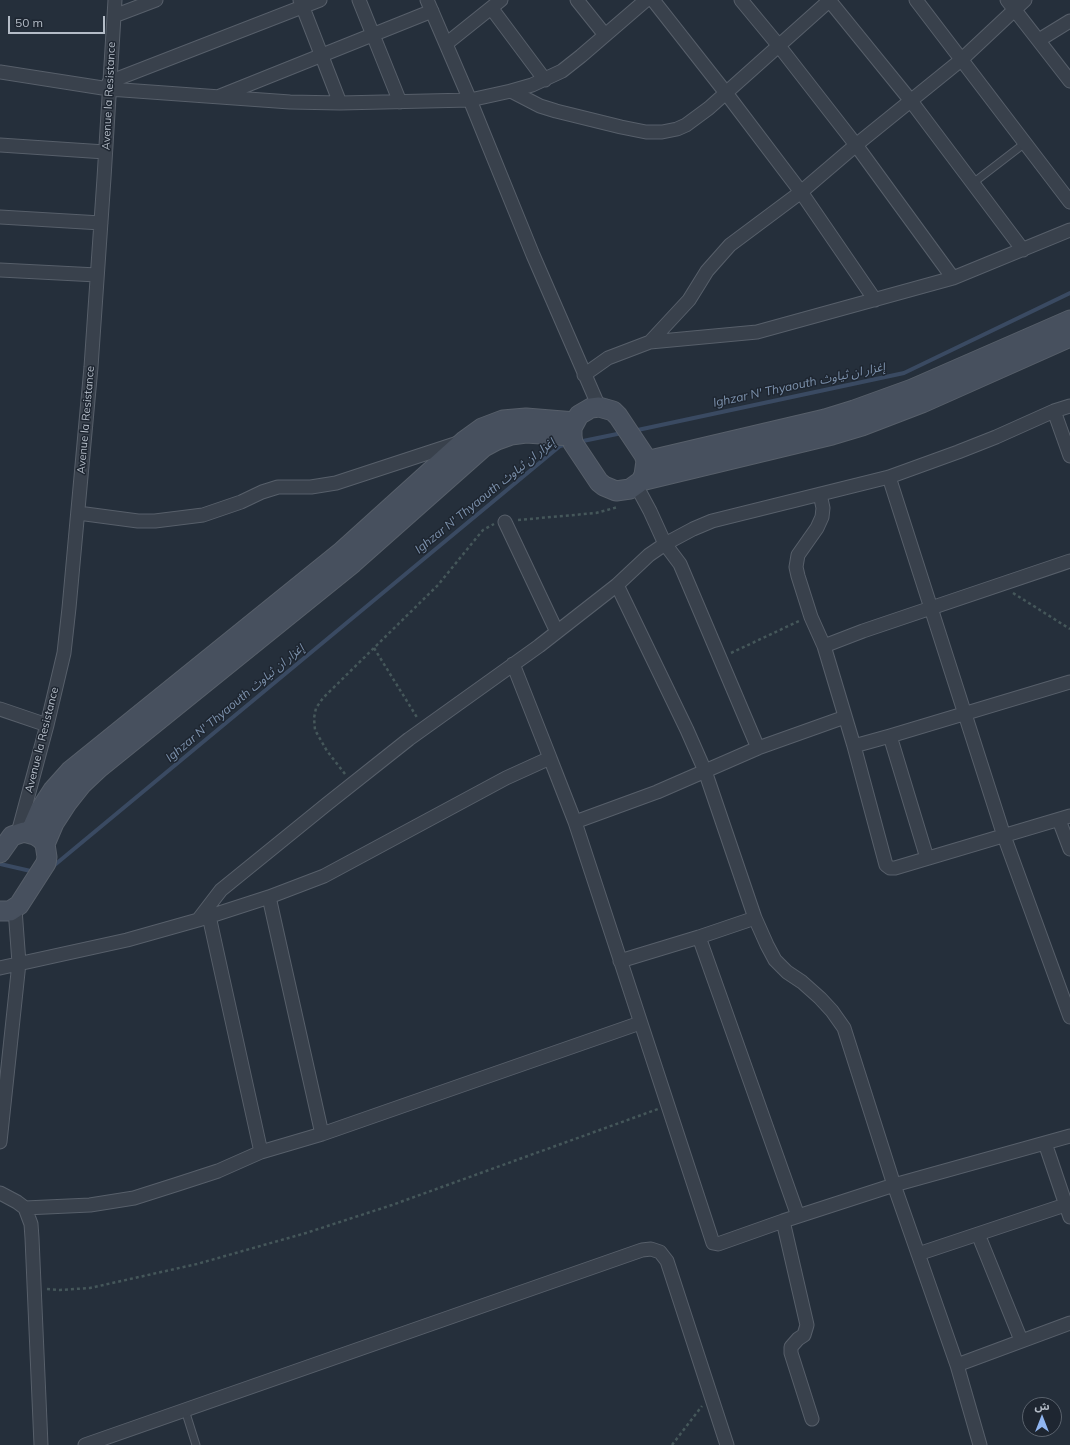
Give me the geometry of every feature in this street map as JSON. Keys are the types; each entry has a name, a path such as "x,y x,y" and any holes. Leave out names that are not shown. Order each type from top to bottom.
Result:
{"street":[{"name":"Avenue la Resistance","path":"20,841 64,652 78,513 97,275 115,0"},
{"path":"114,16 156,0"},
{"path":"109,86 301,3 320,0"},
{"path":"359,0 400,102"},
{"path":"577,0 605,35"},
{"path":"0,72 109,86 217,97 290,102 340,103 470,100 511,91 545,80 562,71 646,0"},
{"path":"653,0 726,92 800,192 875,300"},
{"path":"741,0 856,145 953,278"},
{"path":"511,91 540,106 556,111 646,132 662,132 677,129 686,125 726,92 830,0 910,101 1023,250"},
{"path":"916,0 1070,202"},
{"path":"650,342 689,300 707,271 730,245 800,192 961,60 1011,5 1025,0"},
{"path":"301,3 340,103"},
{"path":"446,44 497,4 545,80"},
{"path":"1011,5 1070,81"},
{"path":"217,97 372,34 429,6 470,100 584,375 599,407"},
{"path":"1039,40 1070,21"},
{"path":"0,145 105,152"},
{"path":"0,217 101,223"},
{"path":"584,375 608,358 650,342 757,332 953,278 1070,230"},
{"path":"0,270 97,275"},
{"path":"646,461 825,419 854,410 912,389 1070,320"},
{"path":"758,748 680,564 665,544 640,488 646,461 644,455 618,416 613,411 599,407 591,408 579,416 573,429 573,443 598,482 616,491 640,488 862,426 922,403 1070,337"},
{"path":"261,1152 203,918 221,890 423,728 557,632 617,585 649,554 665,544 692,529 712,521 889,477 958,452 1054,411 1070,406"},
{"path":"1054,411 1070,456"},
{"path":"20,841 53,790 70,771 340,553 464,441 482,428 503,420 526,418 573,429"},
{"path":"20,841 54,823 82,784 99,768 353,563 484,448 497,440 511,435 573,429"},
{"path":"78,513 155,522 203,515 241,502 270,489 288,486 317,486 336,482 464,441"},
{"path":"889,477 1004,836 1070,1017"},
{"path":"820,494 823,508 822,517 817,528 798,555 796,562 799,583 811,617 824,646 854,746 886,865 890,868 895,868 1065,818 1070,849"},
{"path":"505,522 557,632"},
{"path":"824,646 930,608 1070,561"},
{"path":"617,585 687,730 705,771 755,918 775,960 787,972 802,982 820,998 832,1011 844,1028 894,1185 957,1365 980,1445"},
{"path":"513,664 575,822 713,1244 718,1244 894,1185 1070,1136"},
{"path":"854,746 1070,682"},
{"path":"0,709 47,725"},
{"path":"575,822 657,792 758,748 845,717"},
{"path":"890,736 927,858"},
{"path":"0,968 126,940 203,918 268,897 324,876 506,778 550,758"},
{"path":"0,1142 19,963 13,907 46,863 48,856 20,841"},
{"path":"268,897 322,1134"},
{"path":"620,961 755,918"},
{"path":"699,937 798,1216"},
{"path":"25,1208 90,1205 134,1198 218,1171 261,1152 322,1134 640,1023"},
{"path":"1045,1143 1070,1217"},
{"path":"0,1193 25,1208 30,1219 41,1445"},
{"path":"918,1254 1065,1205"},
{"path":"783,1221 808,1325 804,1335 791,1347 791,1353 812,1419"},
{"path":"978,1234 1021,1340"},
{"path":"85,1445 642,1250 651,1249 660,1252 667,1261 727,1445"},
{"path":"957,1365 1070,1322"}],"lane":[{"path":"973,183 1025,143"},
{"path":"184,1410 196,1445"}],"path":[{"path":"353,784 320,740 315,730 314,718 316,708 323,698 438,585 483,530 496,523 596,513 640,488"},
{"path":"997,585 1070,629"},
{"path":"720,658 811,617"},
{"path":"374,648 423,728"},
{"path":"34,1288 60,1290 90,1288 197,1264 284,1239 392,1205 667,1106"},
{"path":"672,1445 711,1396"}],"waterway":[{"name":"Ighzar N' Thyaouth إغزار ان ثياوث","path":"633,431 904,373 1070,293"},
{"name":"Ighzar N' Thyaouth إغزار ان ثياوث","path":"578,442 622,433"},
{"name":"Ighzar N' Thyaouth إغزار ان ثياوث","path":"51,868 560,446 568,444"},
{"name":"Ighzar N' Thyaouth إغزار ان ثياوث","path":"0,864 35,872"}]}
